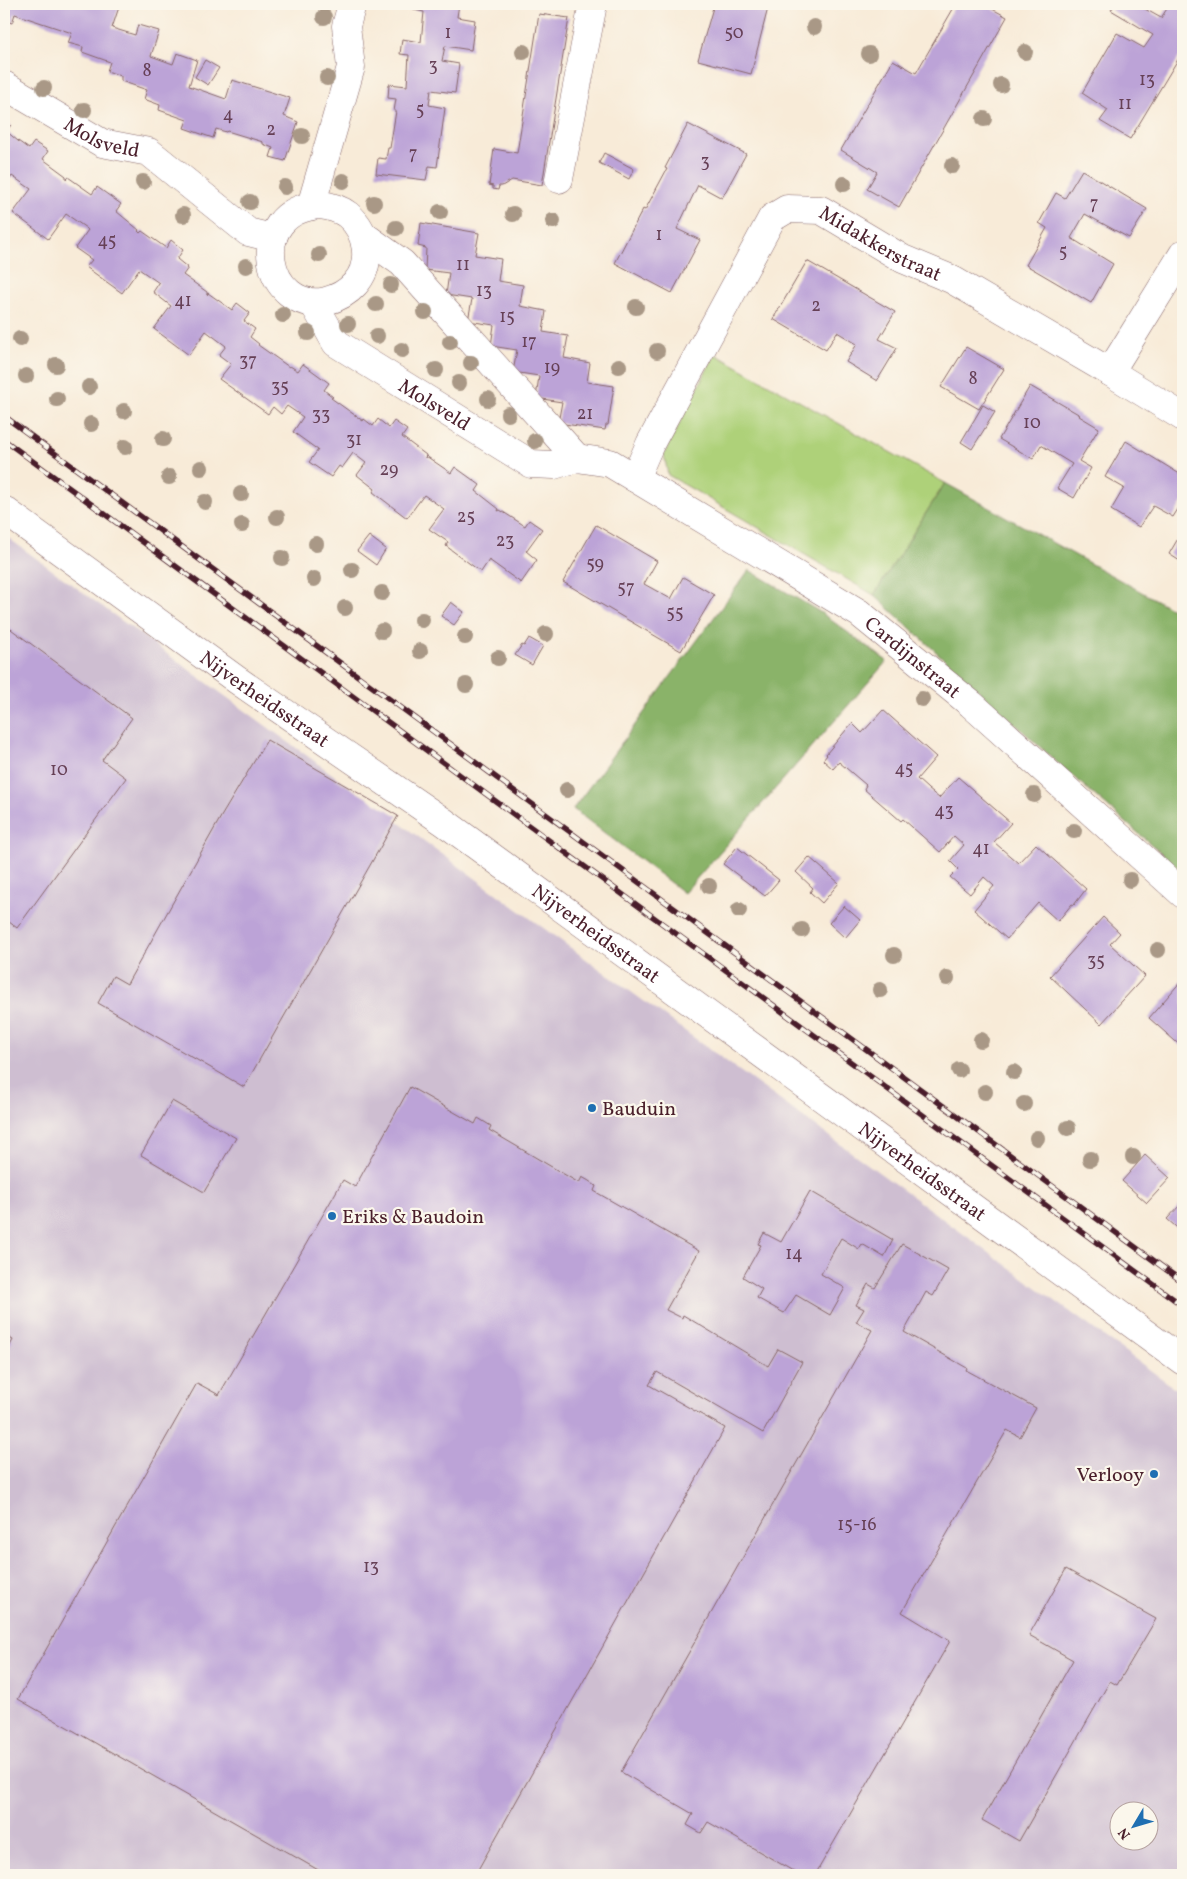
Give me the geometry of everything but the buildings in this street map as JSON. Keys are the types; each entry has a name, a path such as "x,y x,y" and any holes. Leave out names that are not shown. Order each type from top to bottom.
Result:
{"street":[{"path":"311,206 351,67 346,26 352,4"},
{"path":"559,179 593,4"},
{"name":"Molsveld","path":"4,85 102,143 149,152 248,232 273,238"},
{"path":"311,206 330,206 343,212 357,225 363,236 366,245 366,264 358,281 348,292 336,299 314,304 287,290 279,281 272,266 270,252 273,238 282,222 292,213 311,206"},
{"name":"Midakkerstraat","path":"635,478 650,444 772,218 787,208 821,210 903,260 951,279 1183,417"},
{"path":"363,236 402,263 577,458"},
{"path":"1110,372 1183,254"},
{"name":"Molsveld","path":"314,304 336,343 531,464 554,465 577,458 610,463"},
{"name":"Cardijnstraat","path":"610,463 859,613 971,704 1183,894"},
{"name":"Nijverheidsstraat","path":"4,510 237,680 444,822 1183,1361"}],"shaded area":[{"path":"4,535 1183,1394 1183,1875 4,1875"}],"green space":[{"path":"715,354 945,483 874,595 668,475 664,454"},
{"path":"945,483 1183,615 1183,872 1061,766 874,595"},
{"path":"749,570 820,612 887,661 684,893 573,809"}],"railway":[{"path":"4,416 1183,1282"},
{"path":"4,440 1183,1306"}],"place":[{"name":"Bauduin","path":"592,1108"},
{"name":"Eriks & Baudoin","path":"332,1216"},
{"name":"Verlooy","path":"1154,1474"}]}
